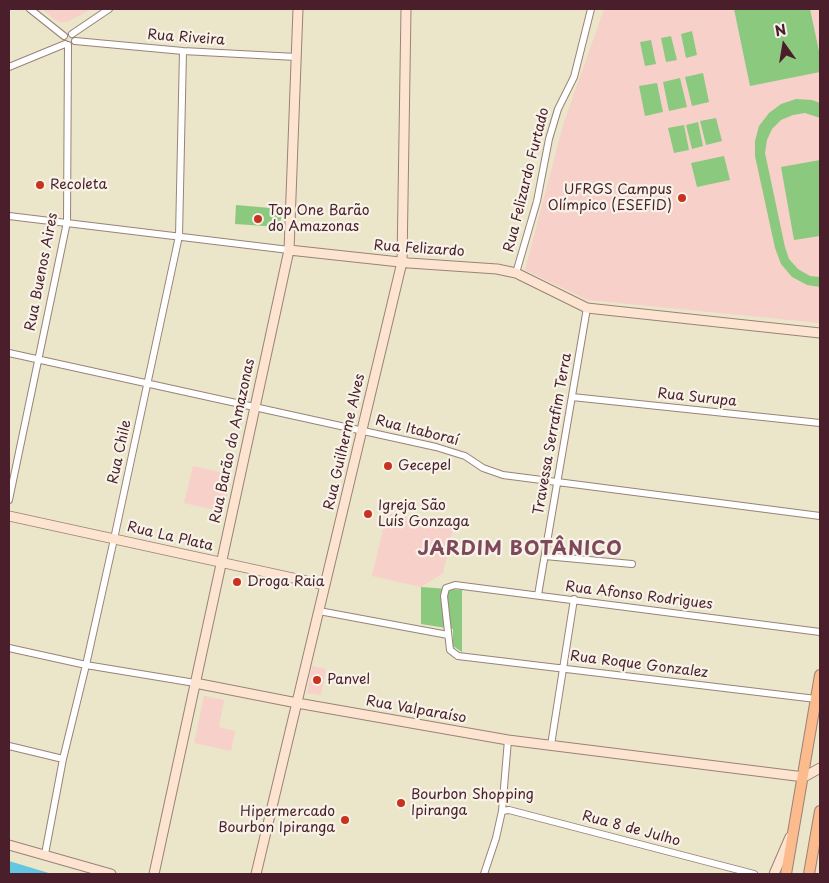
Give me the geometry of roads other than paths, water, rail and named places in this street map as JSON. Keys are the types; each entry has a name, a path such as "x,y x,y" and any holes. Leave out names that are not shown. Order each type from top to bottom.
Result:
{"main road":[{"name":"Rua Barão do Amazonas","path":"154,874 289,250 298,9"},
{"name":"Rua Guilherme Alves","path":"256,874 402,262 406,9"},
{"name":"Rua Felizardo","path":"289,250 402,262 484,268 516,273 587,308 820,333"},
{"name":"Rua La Plata","path":"9,516 325,585"},
{"path":"786,874 800,803 820,675"},
{"name":"Rua Valparaíso","path":"196,683 296,703 508,740 804,776"},
{"path":"804,776 820,768"},
{"path":"774,874 790,838 800,803"},
{"path":"809,874 820,811"},
{"path":"9,844 111,874"}],"street":[{"path":"30,9 66,42 72,44 75,41 72,34"},
{"path":"66,42 67,33 72,34 109,9"},
{"name":"Rua Felizardo Furtado","path":"516,273 537,201 549,139 558,109 574,77 591,9"},
{"name":"Rua Riveira","path":"75,41 183,51 296,57"},
{"path":"9,67 66,42"},
{"name":"Rua Buenos Aires","path":"9,500 67,222 66,42"},
{"name":"Rua Chile","path":"45,854 63,759 86,665 179,236 183,51"},
{"name":"Rua Felizardo","path":"9,216 289,250"},
{"name":"Travessa Serrafim Terra","path":"538,595 587,308"},
{"name":"Rua Itaboraí","path":"9,353 436,447 465,456 483,468 503,475 820,516"},
{"name":"Rua Surupa","path":"572,397 820,423"},
{"path":"545,556 632,564"},
{"name":"Rua Afonso Rodrigues","path":"448,635 444,596 446,588 455,585 820,632"},
{"path":"551,745 574,599"},
{"path":"319,611 448,635"},
{"name":"Rua Roque Gonzalez","path":"448,635 450,650 458,656 816,699"},
{"name":"Rua Valparaíso","path":"9,648 86,665 196,683"},
{"path":"484,874 496,838 502,811 508,740"},
{"path":"9,746 63,759"},
{"name":"Rua 8 de Julho","path":"502,811 508,810 754,874"}],"water":[{"path":"9,861 52,874 9,874"}],"place":[{"name":"Recoleta","path":"40,185"},
{"name":"UFRGS Campus Olímpico (ESEFID)","path":"682,198"},
{"name":"Top One Barão do Amazonas","path":"258,219"},
{"name":"Gecepel","path":"388,466"},
{"name":"Igreja São Luís Gonzaga","path":"368,514"},
{"name":"Droga Raia","path":"237,582"},
{"name":"Panvel","path":"317,680"},
{"name":"Bourbon Shopping Ipiranga","path":"401,803"},
{"name":"Hipermercado Bourbon Ipiranga","path":"345,820"}],"district":[{"name":"JARDIM BOTÂNICO","path":"520,550"}]}
